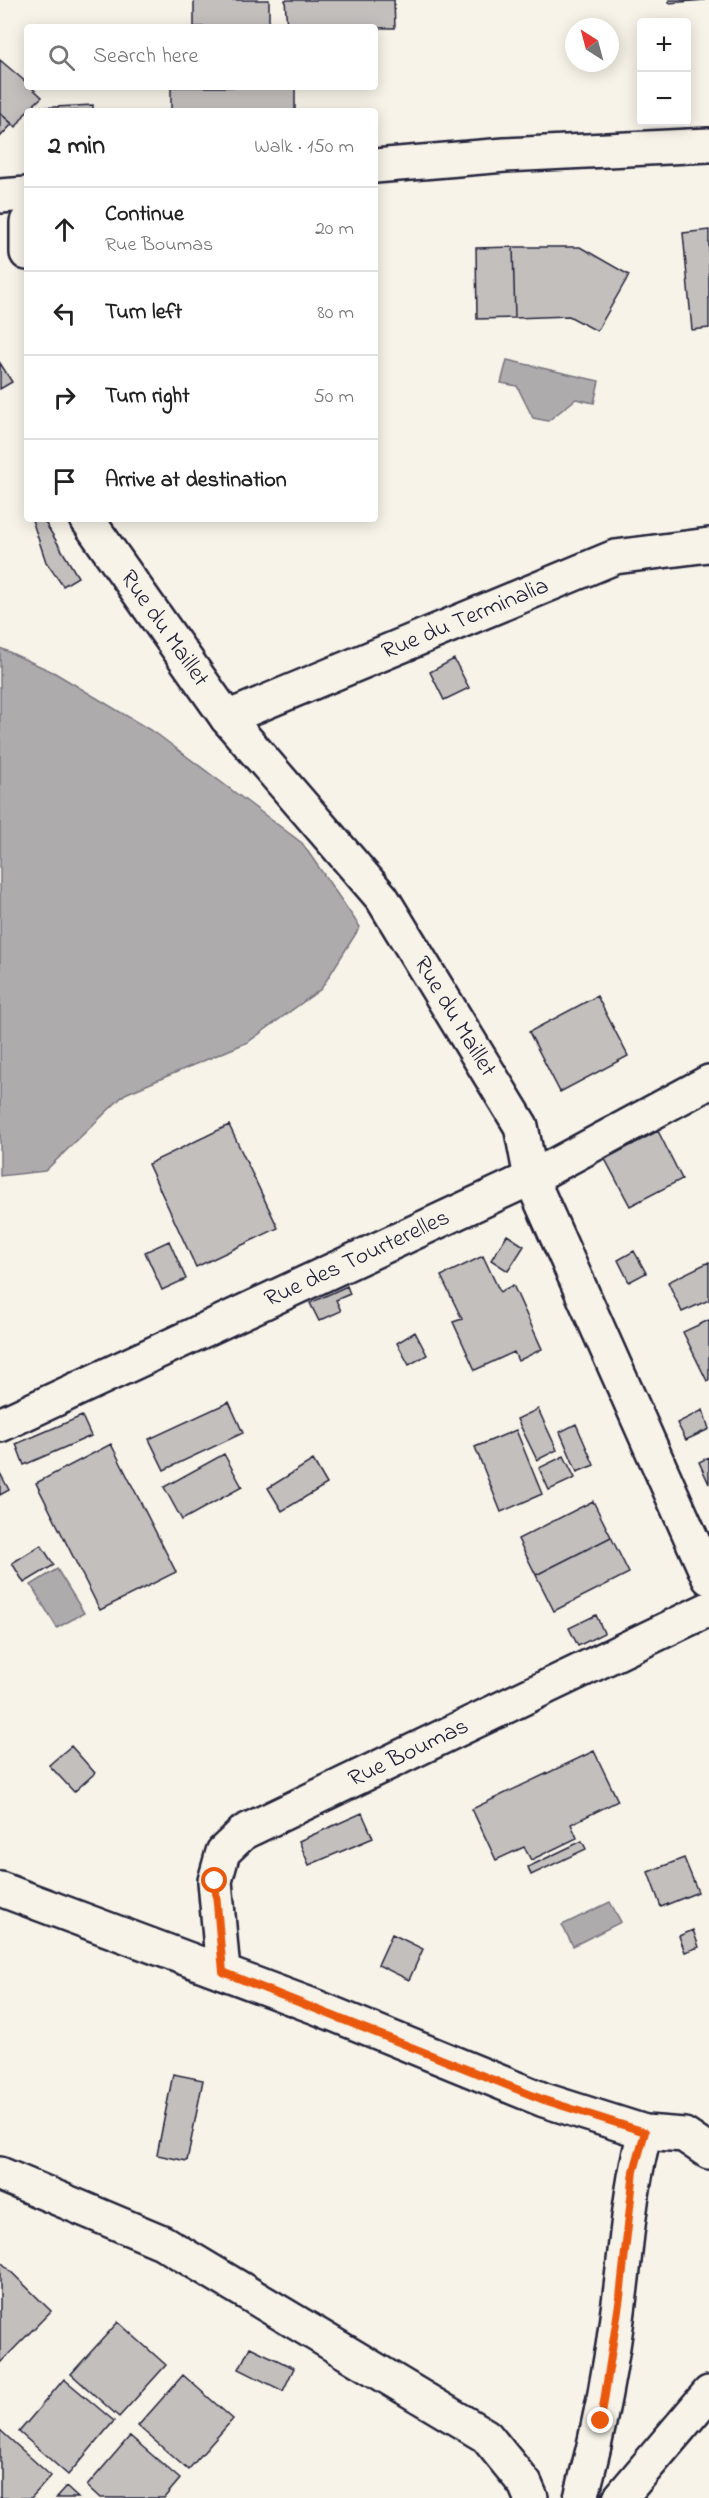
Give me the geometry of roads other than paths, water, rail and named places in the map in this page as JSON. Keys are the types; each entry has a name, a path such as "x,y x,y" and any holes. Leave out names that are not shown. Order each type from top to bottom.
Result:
{"street":[{"path":"378,166 505,155 709,145"},
{"path":"0,196 24,194"},
{"name":"Rue du Maillet","path":"89,522 227,718 382,898 521,1126 531,1178 709,1578"},
{"name":"Rue du Terminalia","path":"227,718 615,557 709,545"},
{"name":"Rue des Tourterelles","path":"0,1425 531,1178 709,1082"},
{"name":"Rue Boumas","path":"223,1972 215,1881 224,1852 244,1832 709,1609"},
{"path":"0,1889 223,1972 544,2100 645,2132 684,2135 709,2152"},
{"path":"580,2498 601,2421 620,2297 634,2171 645,2132"},
{"path":"0,2174 162,2242 486,2436 525,2484 531,2498"},
{"path":"620,2498 709,2392"}]}
